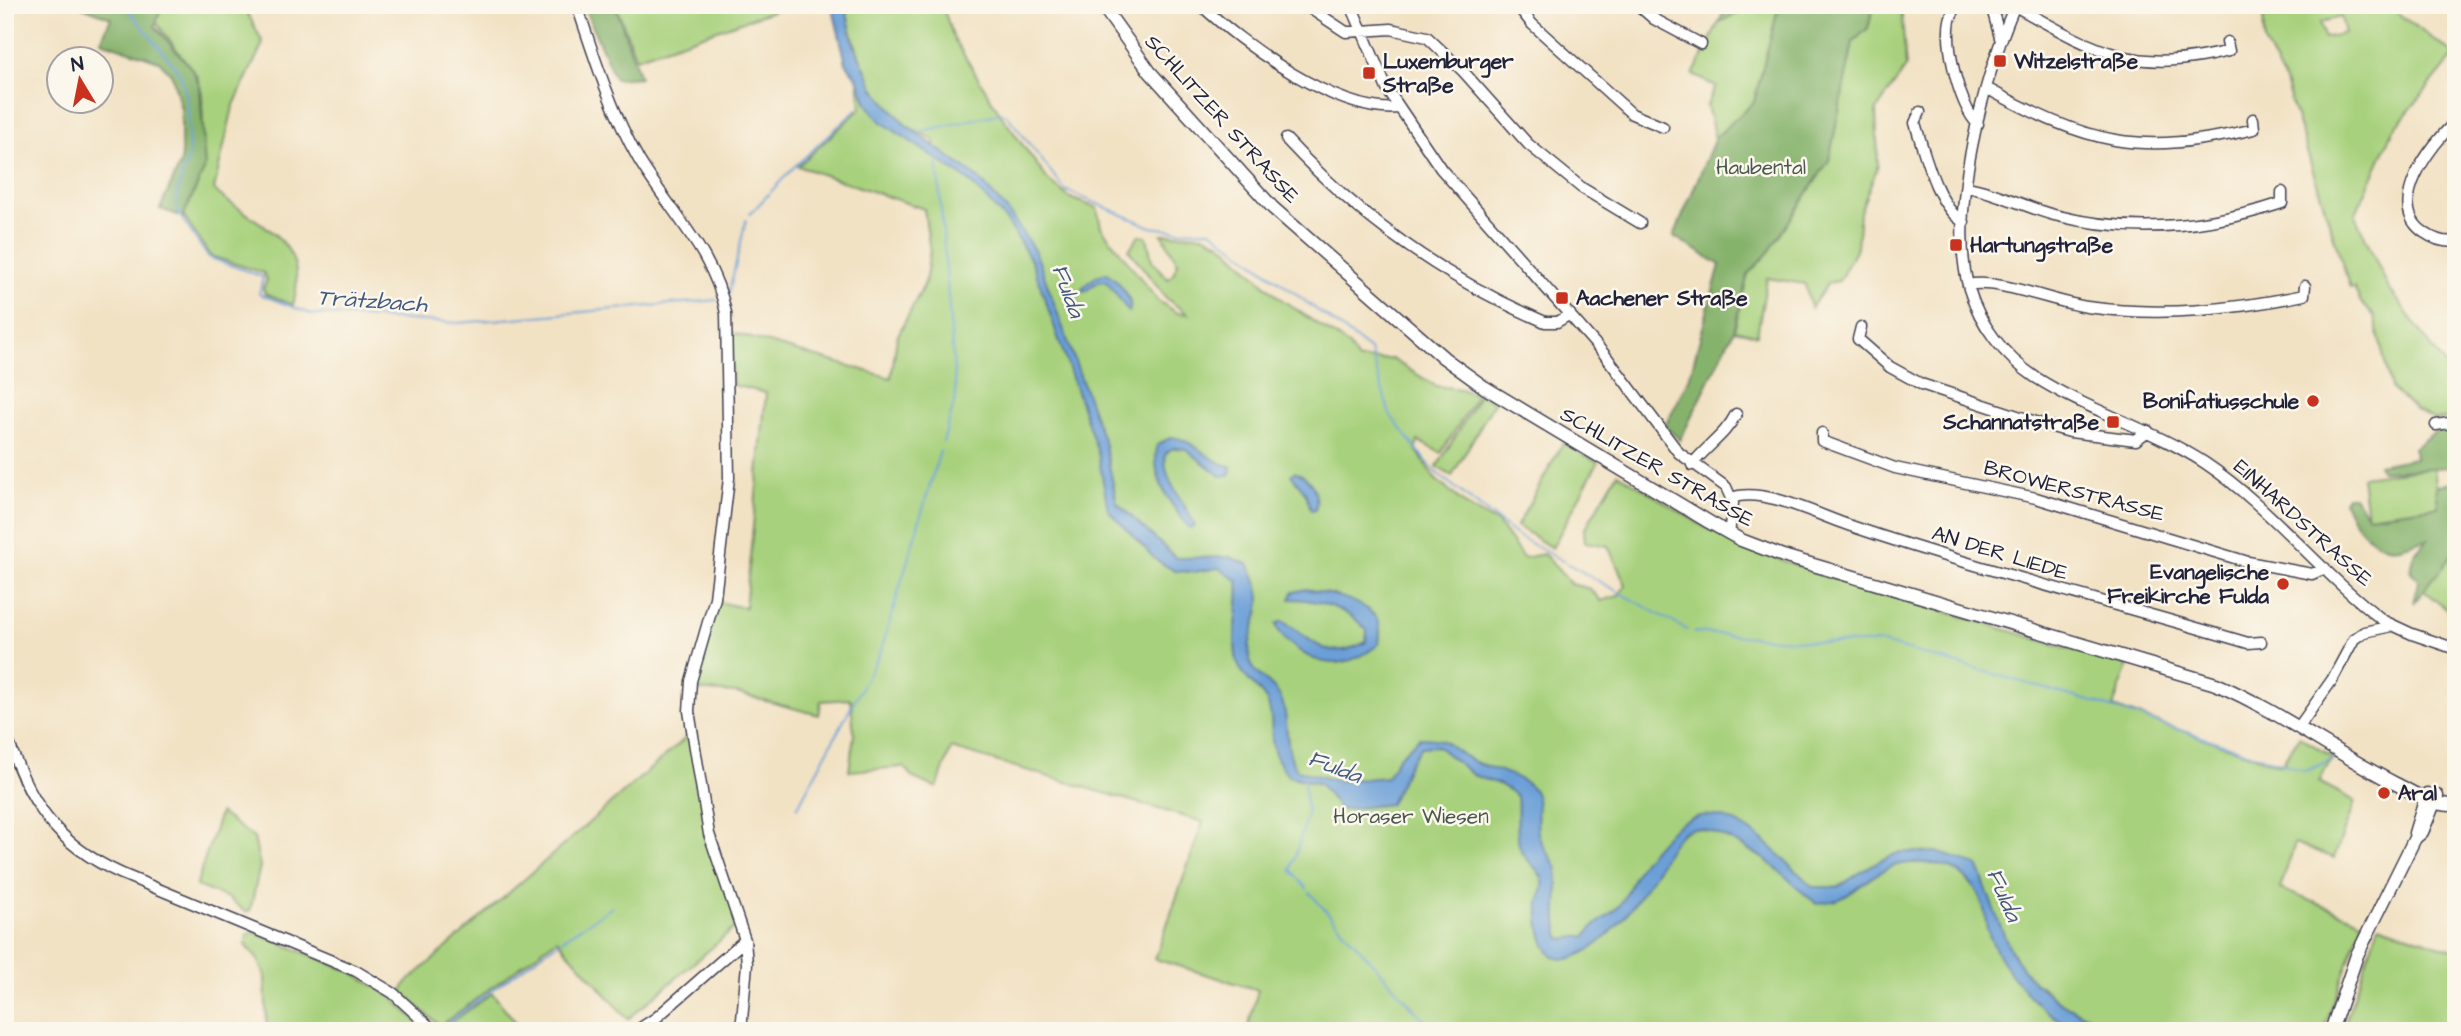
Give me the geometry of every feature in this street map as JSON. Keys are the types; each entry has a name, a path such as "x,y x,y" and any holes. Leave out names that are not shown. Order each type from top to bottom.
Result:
{"main road":[{"name":"SCHLITZER STRASSE","path":"1102,5 1156,79 1273,208 1444,358 1483,387 1729,534 1805,562 2201,678 2247,698 2400,786 2456,805"},
{"name":"SCHLITZER STRASSE","path":"2431,798 2456,797"},
{"path":"2331,1031 2357,955 2415,838 2431,798"}],"street":[{"path":"1201,5 1252,48 1306,80 1377,108 1398,108"},
{"path":"1305,5 1341,31 1391,29 1427,37 1462,71 1528,144 1582,188 1640,223"},
{"path":"1351,5 1360,31 1398,108 1453,184 1570,314 1692,465 1723,483 1731,498 1729,534"},
{"path":"1517,5 1532,24 1632,114 1663,127"},
{"path":"1638,5 1654,19 1701,44"},
{"path":"1991,5 2001,41"},
{"path":"2015,5 2089,46 2140,61 2197,59 2229,51 2227,42"},
{"name":"EINHARDSTRASSE","path":"2015,5 1986,88 1967,187 1963,259 1968,285 1983,323 2018,364 2054,387 2193,455 2234,484 2392,626 2456,649"},
{"path":"576,8 631,145 699,247 720,288 726,313 729,478 715,598 691,681 689,711 709,834 745,940 747,964 741,1031"},
{"path":"1954,11 1948,17 1948,29 1960,94 1966,111 1978,124"},
{"path":"1986,88 2061,125 2121,142 2192,143 2254,129 2253,119"},
{"path":"1920,112 1915,123 1937,184 1952,214 1964,222"},
{"path":"2456,121 2419,169 2408,192 2408,212 2416,228 2432,239 2446,243 2456,241"},
{"path":"1286,139 1328,185 1362,213 1447,272 1545,321 1557,322 1570,314"},
{"path":"1967,187 2076,220 2138,227 2193,225 2245,214 2282,203 2282,192"},
{"path":"1968,285 1989,282 2085,307 2161,313 2219,310 2278,301 2304,295 2305,286"},
{"path":"1861,327 1858,339 1882,361 1921,384 2070,432 2136,440 2148,431"},
{"path":"1692,465 1702,452 1725,433 1736,414"},
{"path":"2436,425 2456,422"},
{"name":"BROWERSTRASSE","path":"1822,433 1822,442 1895,468 2048,501 2269,567 2312,574 2325,568"},
{"name":"AN DER LIEDE","path":"1731,498 1749,493 1769,497 1872,534 2078,597 2248,643 2261,642"},
{"path":"2298,728 2332,680 2354,639 2364,632 2392,626"},
{"path":"5,732 35,803 56,830 85,854 122,874 356,971 393,993 434,1031"},
{"path":"636,1031 656,1018 745,940"}],"green space":[{"path":"78,5 147,5 160,11 155,26 192,69 200,87 205,168 183,217 160,209 181,162 181,109 172,75 159,61 101,41 111,18"},
{"path":"143,5 240,5 245,8 263,43 233,107 214,189 267,228 287,248 296,272 293,305 265,294 263,288 267,280 264,273 210,256 182,214 204,152 202,93 197,76"},
{"path":"583,5 615,5 640,77 615,79"},
{"path":"616,5 790,5 636,58"},
{"name":"Horaser Wiesen","path":"845,5 942,5 954,39 1001,115 1048,180 1070,198 1097,208 1101,227 1158,301 1177,313 1188,314 1167,299 1129,250 1139,235 1147,237 1152,261 1168,279 1178,263 1162,234 1203,235 1221,243 1278,297 1348,345 1358,360 1392,359 1436,386 1460,389 1477,395 1441,453 1418,441 1416,449 1435,479 1471,509 1498,523 1523,558 1544,554 1571,584 1590,589 1601,601 1618,596 1626,585 1608,546 1585,542 1584,530 1618,473 1701,525 1747,548 1852,584 2128,666 2113,707 2281,765 2299,736 2332,757 2319,782 2355,801 2334,858 2295,843 2280,889 2363,921 2323,1031 2168,1031 2121,1026 2078,1013 2058,1001 2040,985 2053,1016 2082,1031 1247,1031 1258,990 1155,959 1203,822 951,748 937,788 913,778 904,767 849,771 854,735 851,699 821,701 819,715 736,693 694,690 718,602 745,608 766,393 733,385 730,332 891,378 897,337 925,283 930,251 924,209 798,166 861,108 858,80 867,104 936,157 935,141 906,125 893,114 873,87 859,55"},
{"path":"1734,5 1756,5 1719,22 1725,9"},
{"path":"1756,5 1779,5 1754,102 1715,138 1707,105 1716,86 1693,75 1719,22"},
{"name":"Haubental","path":"1779,5 1874,5 1868,28 1853,42 1829,160 1769,252 1748,274 1734,330 1680,440 1665,426 1689,379 1720,265 1674,236 1715,138 1754,102"},
{"path":"1874,5 1901,5 1906,67 1876,111 1878,165 1860,212 1857,247 1839,281 1828,283 1811,308 1805,284 1767,278 1757,335 1734,330 1748,274 1769,252 1829,160 1853,42 1868,28"},
{"path":"2263,5 2386,5 2455,55 2394,129 2355,215 2388,287 2456,380 2456,417 2435,420 2415,410 2391,388 2374,316 2360,301 2354,287 2350,288 2285,82 2264,42","holes":["2341,17 2345,33 2324,38 2320,22"]},
{"path":"1480,394 1494,402 1452,476 1437,467"},
{"path":"2456,427 2456,448 2452,449 2456,453 2456,464 2450,467 2381,471 2378,465 2415,458 2414,448 2437,430"},
{"path":"1563,443 1598,462 1552,548 1517,526"},
{"path":"2434,467 2439,506 2367,516 2362,477"},
{"path":"2456,484 2456,550 2414,603 2419,581 2411,572 2414,554 2428,539 2395,547 2384,546 2371,539 2360,528 2344,501 2347,496 2354,496 2368,516 2438,507 2436,487"},
{"path":"2456,550 2456,617 2423,590"},
{"path":"689,735 737,926 628,1019 557,939 440,1026 405,995 402,991 406,983"},
{"path":"220,813 254,838 260,866 250,911 246,912 228,898 196,886"},
{"path":"2379,925 2456,951 2456,1031 2342,1031"},
{"path":"253,932 352,972 392,997 427,1031 267,1031 265,976 259,961 245,944 248,933"},
{"path":"492,993 523,1031 444,1031 448,1025"}],"water":[{"path":"832,5 845,5 854,45 875,90 906,125 978,178 1008,211 1036,253 1105,445 1117,503 1176,558 1230,557 1248,564 1258,586 1260,600 1250,643 1250,659 1254,669 1282,700 1289,750 1297,770 1337,781 1387,777 1398,758 1419,738 1430,738 1444,741 1471,760 1525,782 1536,796 1538,833 1557,870 1557,922 1561,939 1586,936 1614,911 1640,866 1656,846 1678,825 1697,817 1716,816 1752,832 1813,887 1838,887 1875,863 1900,852 1936,852 1977,865 2012,952 2040,988 2085,1015 2135,1031 2101,1033 2082,1030 2053,1016 2025,991 2003,962 1987,929 1978,893 1962,875 1941,865 1916,863 1894,866 1878,873 1842,898 1816,903 1756,854 1720,835 1691,829 1674,841 1639,898 1609,934 1584,952 1561,959 1550,953 1541,934 1539,903 1543,882 1520,848 1517,796 1501,785 1473,775 1437,746 1421,747 1410,762 1390,804 1340,810 1320,784 1288,776 1274,751 1271,717 1266,700 1242,673 1237,661 1235,642 1238,581 1219,568 1194,572 1175,571 1156,560 1108,510 1098,453 1032,262 1007,221 968,180 880,121 867,104 858,80 846,63"},
{"path":"1107,273 1128,296 1129,312 1106,281 1098,282 1085,292 1082,289 1096,276"},
{"path":"1172,437 1188,442 1216,461 1231,466 1230,475 1220,476 1186,449 1173,448 1166,453 1167,472 1195,526 1190,529 1169,500 1156,467 1158,444"},
{"path":"1295,472 1306,478 1313,487 1315,510 1311,510 1305,492 1291,475"},
{"path":"1306,589 1343,598 1369,610 1379,622 1379,644 1359,657 1339,663 1318,660 1297,649 1287,641 1276,624 1282,621 1329,650 1339,651 1366,642 1367,630 1351,616 1322,603 1290,599 1293,592"}],"waterway":[{"name":"Trätzbach","path":"125,5 180,73 188,102 189,155 176,195 178,213 208,257 263,277 259,294 311,314 458,323 717,300"},
{"name":"Trätzbach","path":"750,214 795,166 857,109"},
{"path":"918,132 1001,113 1007,115 1065,190 1151,227 1181,231 1211,230 1370,350 1390,415 1434,471 1516,535 1687,630"},
{"path":"937,158 956,396 943,442"},
{"name":"Trätzbach","path":"728,297 746,220"},
{"path":"797,808 881,651 940,451"},
{"path":"1693,632 1830,643 1883,643 2093,702 2306,771 2333,759"},
{"path":"1304,783 1307,816 1291,870 1307,889"},
{"path":"1310,893 1434,1031"},
{"path":"439,1029 554,945 612,907"}],"place":[{"name":"Witzelstraße","path":"2000,61"},
{"name":"Luxemburger Straße","path":"1369,73"},
{"name":"Hartungstraße","path":"1956,245"},
{"name":"Aachener Straße","path":"1562,298"},
{"name":"Bonifatiusschule","path":"2313,401"},
{"name":"Schannatstraße","path":"2113,422"},
{"name":"Evangelische Freikirche Fulda","path":"2283,584"},
{"name":"Aral","path":"2384,793"}],"water label":[{"name":"Fulda","path":"1068,291"},
{"name":"Fulda","path":"1335,767"},
{"name":"Fulda","path":"2004,895"}]}
